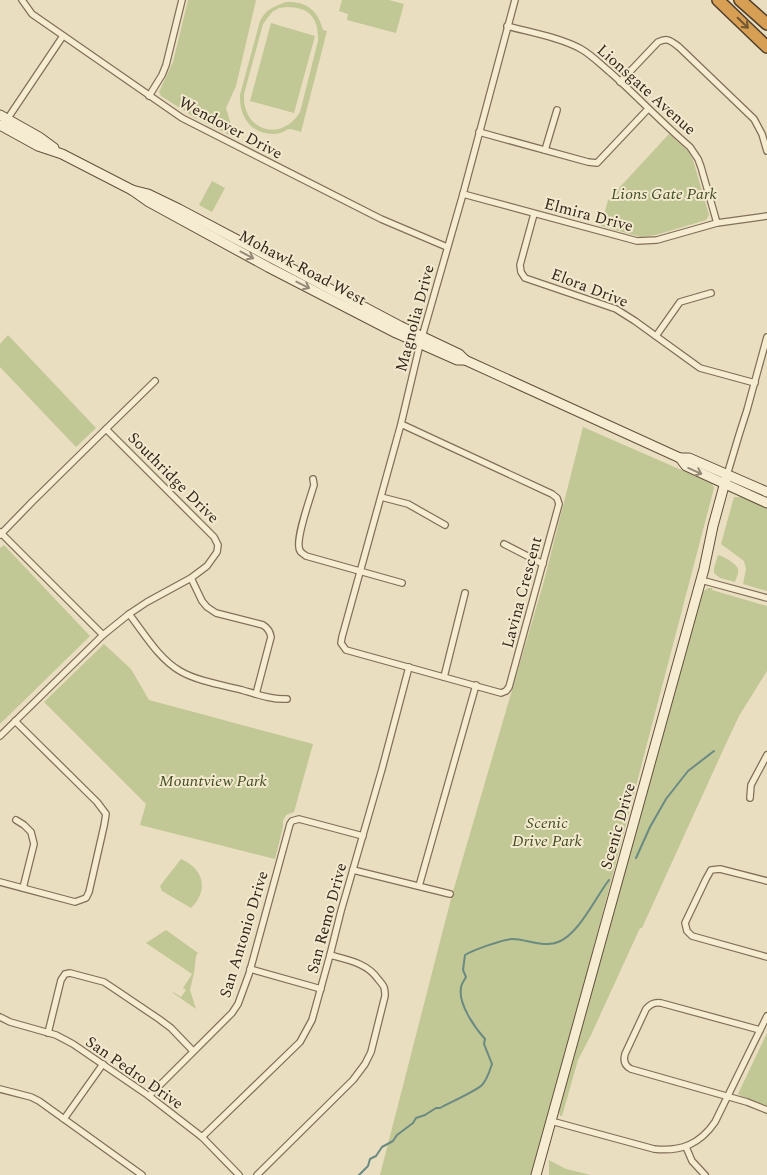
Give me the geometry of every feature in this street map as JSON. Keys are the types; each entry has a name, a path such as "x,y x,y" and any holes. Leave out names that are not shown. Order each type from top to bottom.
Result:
{"highway":[{"path":"718,0 767,47"},
{"path":"740,0 767,24"}],"main road":[{"name":"Mohawk Road West","path":"2,123 39,137 62,154 132,190 148,202 388,328 459,354 465,360 680,458 689,458 726,479"},
{"name":"Mohawk Road West","path":"132,190 148,194 179,209 400,326 421,340"},
{"path":"268,266 283,264"},
{"path":"726,479 767,492"},
{"path":"726,479 767,502"},
{"name":"Scenic Drive","path":"536,1175 701,580 726,479"}],"street":[{"name":"Wendover Drive","path":"22,0 32,14 182,118 381,219 447,247"},
{"path":"149,96 155,89 166,65 182,0"},
{"name":"Magnolia Drive","path":"341,643 514,0"},
{"name":"Lionsgate Avenue","path":"507,26 581,49 620,82 690,147 698,159 717,224"},
{"path":"2,123 63,36"},
{"path":"620,82 658,42 664,39 669,40 679,47 754,119 762,134 767,151"},
{"path":"479,132 596,163 648,109"},
{"path":"545,150 557,110"},
{"name":"Elmira Drive","path":"463,194 637,242 657,240 717,224 767,216"},
{"name":"Elora Drive","path":"534,214 520,265 521,272 525,278 616,309 700,368 755,383"},
{"path":"656,336 680,302 711,293"},
{"path":"726,479 767,337"},
{"path":"106,429 155,381"},
{"name":"Lavina Crescent","path":"341,643 346,650 501,693 510,687 559,504 557,498 401,424"},
{"name":"Southridge Drive","path":"0,533 106,429 214,537 218,545 217,552 206,566 191,578 146,602 103,635 0,736"},
{"path":"313,480 314,486 299,536 298,547 300,552 306,556 402,582"},
{"path":"381,497 408,504 445,524"},
{"path":"0,533 103,635"},
{"path":"504,544 542,564"},
{"path":"191,578 207,607 216,613 267,627 270,632 271,637 256,694"},
{"path":"701,580 767,598"},
{"path":"444,677 465,593"},
{"path":"129,614 163,657 180,671 194,677 256,694 279,700 287,699"},
{"name":"San Remo Drive","path":"202,1137 300,1042 312,1020 409,667"},
{"path":"419,886 476,685"},
{"path":"0,882 75,902 86,898 106,814 97,802 15,721"},
{"path":"750,798 752,786 767,755"},
{"name":"San Antonio Drive","path":"149,1096 232,1013 238,1004 250,969 292,821 299,819 362,836"},
{"path":"16,820 31,832 34,844 23,888"},
{"path":"767,881 720,869 711,870 685,923 685,928 692,936 767,957"},
{"path":"353,870 450,894"},
{"path":"257,1175 353,1080 365,1064 373,1044 385,996 385,988 374,972 367,967 358,962 330,955"},
{"path":"250,969 321,989"},
{"path":"48,1033 61,980 65,974 70,973 104,982 159,1018 194,1051"},
{"path":"760,1030 658,1002 648,1006 624,1056 625,1064 632,1069 728,1096 767,1110"},
{"path":"551,1121 654,1149 667,1150 686,1147 703,1137 719,1116 767,1016"},
{"name":"San Pedro Drive","path":"0,1017 10,1022 48,1033 73,1044 149,1096 202,1137 238,1175"},
{"path":"64,1119 103,1064"},
{"path":"0,1088 39,1101 142,1175"},
{"path":"686,1147 692,1161 704,1175"}],"green space":[{"path":"188,0 256,0 236,86 226,108 235,138 194,117 161,96 159,92 173,62"},
{"path":"342,0 389,0 404,4 396,33 347,20 348,14 339,11"},
{"path":"286,2 300,3 310,8 318,17 323,30 327,31 301,132 289,129 274,134 258,131 252,127 244,117 240,95 260,21 267,11","holes":["279,8 302,9 312,16 317,26 318,41 300,112 292,122 273,130 256,124 249,117 245,107 244,94 263,24 272,12"]},
{"path":"271,23 315,36 294,113 250,101"},
{"name":"Lions Gate Park","path":"669,134 688,151 693,160 709,215 706,220 656,235 641,237 601,226 608,200"},
{"path":"212,181 225,188 212,212 199,205"},
{"path":"8,335 96,428 76,447 0,367 0,344"},
{"name":"Scenic Drive Park","path":"583,427 712,484 714,488 587,973 531,1175 380,1175 452,895 544,581"},
{"path":"734,497 741,497 767,508 767,591 743,584 746,569 744,561 721,544"},
{"path":"4,545 90,636 0,724 0,548"},
{"path":"718,555 730,560 737,567 738,572 735,582 720,578 714,573"},
{"path":"708,588 767,606 767,671 739,716 642,928 640,928 578,1060 562,1116 560,1116 559,1111 701,593"},
{"name":"Mountview Park","path":"104,644 131,669 149,700 313,744 294,812 286,815 283,821 275,859 140,825 146,804 44,702"},
{"path":"181,859 195,868 201,880 200,894 191,908 162,891 160,886"},
{"path":"166,930 198,953 190,990 196,1009 173,993 181,997 186,990 183,988 192,974 146,943"},
{"path":"767,1033 767,1106 738,1094"},
{"path":"549,1160 566,1169 591,1175 549,1175"}],"waterway":[{"path":"636,858 650,827 666,799 688,771 714,751"},
{"path":"359,1175 368,1166 370,1159 376,1156 382,1147 393,1141 416,1118 474,1090 482,1085 487,1078 492,1064 484,1044 485,1039 468,1015 462,1001 462,985 466,977 463,970 465,955 508,939 553,944 566,938 580,924 609,880"}]}
